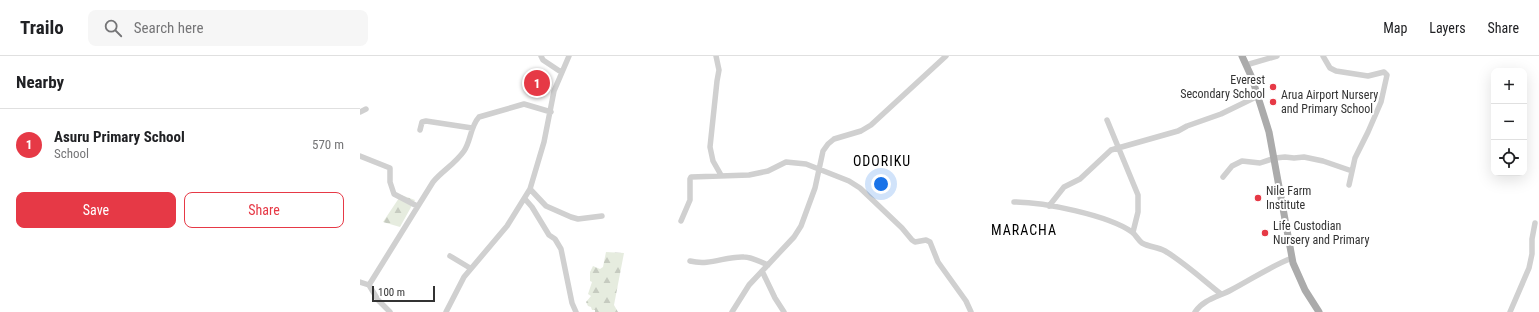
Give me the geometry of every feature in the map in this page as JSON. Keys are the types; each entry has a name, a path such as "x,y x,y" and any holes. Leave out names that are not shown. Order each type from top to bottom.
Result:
{"main road":[{"path":"1242,56 1258,96 1269,132 1275,158 1292,258 1303,285 1319,312"}],"street":[{"path":"541,56 543,60 561,72"},
{"path":"446,312 456,291 470,268 489,249 507,226 530,189 551,112 552,98 561,72 569,56"},
{"path":"716,56 719,74 710,147 713,161 721,175"},
{"path":"732,312 749,285 794,237 801,226 811,201 823,151 828,144 834,139 861,131 870,125 894,105 946,56"},
{"path":"1246,65 1277,56"},
{"path":"1323,56 1330,68 1336,71 1368,76 1384,72 1387,75 1381,102 1357,153 1349,184"},
{"path":"1049,206 1064,187 1080,179 1105,154 1119,147 1150,140 1178,131 1187,126 1221,114 1258,96"},
{"path":"369,285 417,206 437,177 453,164 465,150 472,128 479,117 521,104 528,104 551,112"},
{"path":"360,112 366,109"},
{"path":"1107,120 1138,195 1138,212 1133,232"},
{"path":"420,130 422,122 426,121 472,128"},
{"path":"360,156 390,168 390,182 394,194 417,206"},
{"path":"1223,177 1232,166 1242,161 1260,163 1275,158 1285,157 1304,157 1326,162 1352,171"},
{"path":"681,221 690,200 690,177 756,174 790,162 806,164 849,181 860,188 902,228 913,241 918,242 926,240 930,242 938,262 966,301 971,312"},
{"path":"530,189 546,206 572,217 578,219 602,216"},
{"path":"525,198 549,235 555,239 561,249 572,303 576,312"},
{"path":"1014,202 1049,206 1098,218 1133,232 1142,242 1164,250 1221,294"},
{"path":"1510,312 1529,268 1535,224"},
{"path":"450,256 470,268"},
{"path":"690,261 698,263 714,262 744,257 754,259 768,265"},
{"path":"1194,312 1204,302 1230,290 1281,262 1292,258"},
{"path":"762,271 775,298 784,312"},
{"path":"360,282 369,285 378,300 390,312"}],"green space":[{"path":"401,195 415,200 400,227 383,222"},
{"path":"606,252 624,253 614,305 618,312 595,312 595,310 592,310 586,302 591,296 588,294 592,282 590,281 590,272 593,266 600,269 603,267"}],"place":[{"name":"Asuru Primary School","path":"537,83"},
{"name":"Everest Secondary School","path":"1273,87"},
{"name":"Arua Airport Nursery and Primary School","path":"1273,102"},
{"name":"Nile Farm Institute","path":"1258,198"},
{"name":"Life Custodian Nursery and Primary","path":"1265,233"}],"district":[{"name":"ODORIKU","path":"882,161"},
{"name":"MARACHA","path":"1024,230"}]}
